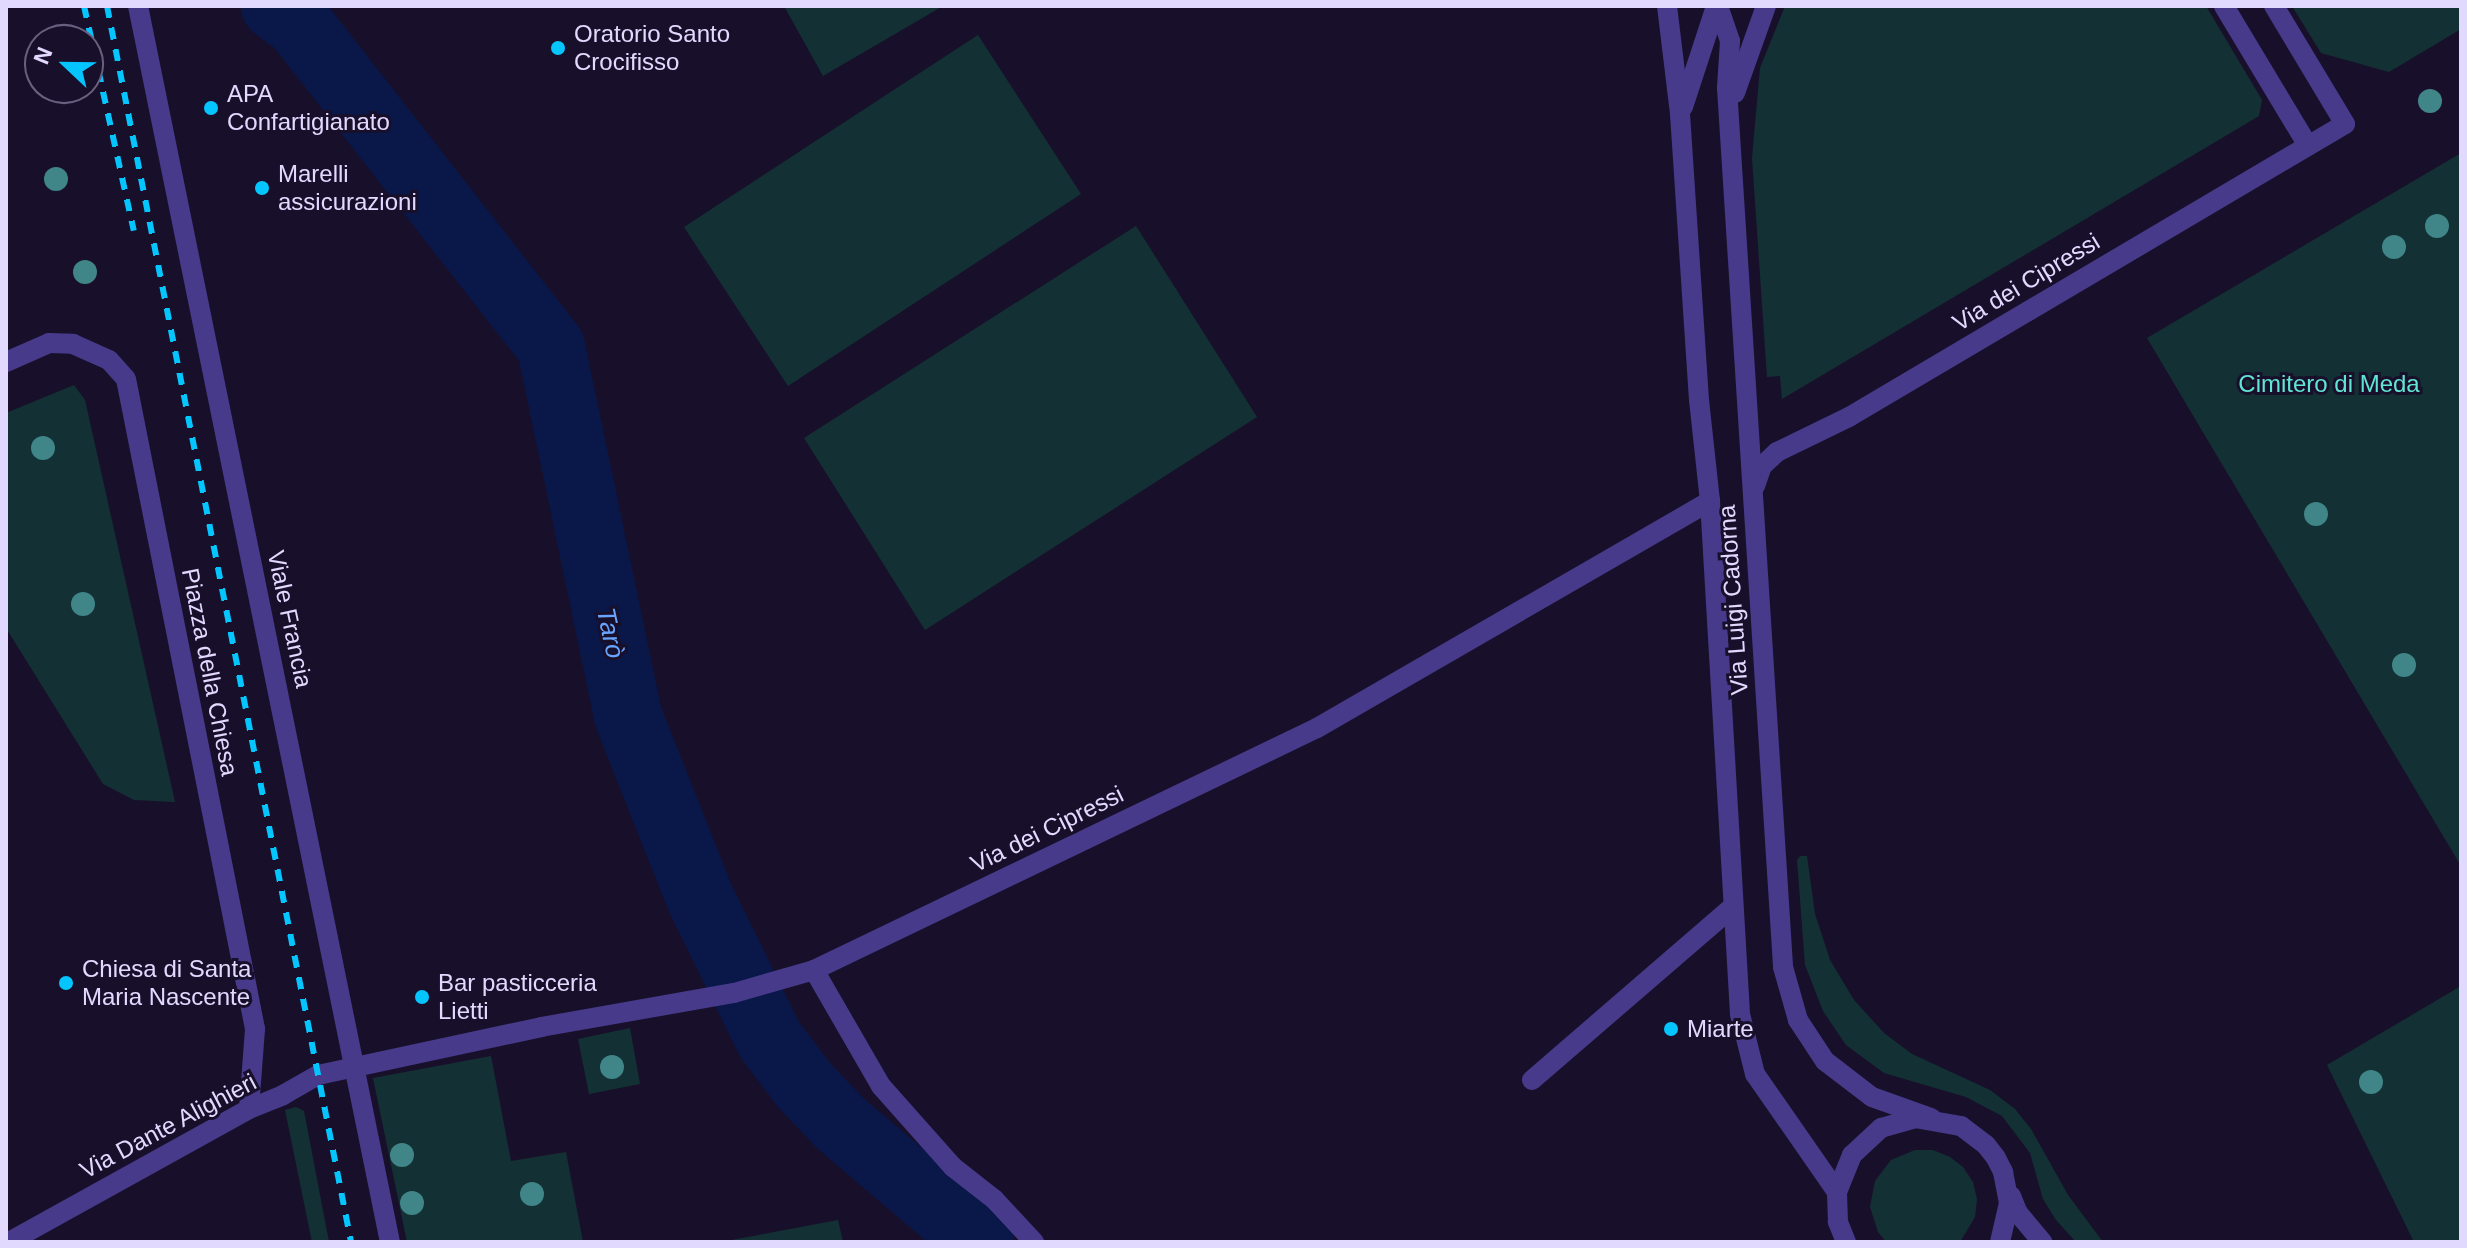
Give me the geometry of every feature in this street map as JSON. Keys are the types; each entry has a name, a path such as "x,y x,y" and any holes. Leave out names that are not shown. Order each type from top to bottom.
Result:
{"street":[{"name":"Viale Francia","path":"138,6 390,1242"},
{"name":"Via Luigi Cadorna","path":"1667,6 1680,114 1699,400 1710,501 1731,908 1740,1014 1755,1074 1837,1192"},
{"name":"Via Luigi Cadorna","path":"1680,114 1717,6"},
{"name":"Via Luigi Cadorna","path":"1717,6 1729,33 1727,88 1731,113 1781,943 1789,996 1809,1042 1841,1076 1872,1097 1961,1126 1986,1145 2003,1172 2018,1213 2042,1242"},
{"path":"1731,113 1738,80 1766,6"},
{"path":"2224,6 2308,146"},
{"name":"Via dei Cipressi","path":"1753,498 1759,471 1777,452 1849,417 2345,124 2274,6"},
{"name":"Piazza della Chiesa","path":"6,362 49,343 73,344 109,360 126,379 255,1029 249,1109"},
{"name":"Via dei Cipressi","path":"355,1070 541,1027 734,993 814,970 1317,728 1710,501"},
{"path":"1532,1080 1731,908"},
{"path":"814,970 881,1086 953,1167 994,1199 1034,1242"},
{"name":"Via Dante Alighieri","path":"9,1242 249,1109 283,1095 318,1075 355,1070"},
{"path":"1846,1242 1837,1232 1837,1192 1852,1155 1865,1140 1900,1121 1931,1118"},
{"path":"2000,1242 2008,1218 2007,1187"}],"green space":[{"path":"784,6 943,6 823,76"},
{"path":"1785,6 2206,6 2262,100 2259,116 1782,399 1780,376 1767,377 1752,158 1760,68"},
{"path":"2292,6 2461,6 2461,29 2389,72 2321,53"},
{"path":"978,35 1081,194 788,386 684,227"},
{"name":"Cimitero di Meda","path":"2461,153 2461,866 2147,338"},
{"path":"1136,226 1257,417 925,630 804,438"},
{"path":"74,385 85,400 175,802 134,800 103,784 6,628 6,413"},
{"path":"1800,856 1807,856 1815,914 1830,960 1854,1000 1884,1033 1912,1054 1990,1090 2015,1109 2031,1129 2068,1195 2103,1242 2076,1242 2056,1220 2043,1199 2030,1153 2002,1116 1966,1097 1884,1073 1846,1045 1823,1011 1805,965 1797,860"},
{"path":"2461,986 2461,1242 2414,1242 2327,1065"},
{"path":"630,1028 640,1084 589,1094 578,1039"},
{"path":"491,1056 511,1161 566,1152 583,1242 407,1242 373,1078"},
{"path":"296,1107 304,1111 329,1242 312,1242 285,1110"},
{"path":"1915,1150 1933,1150 1950,1157 1963,1167 1973,1182 1977,1199 1975,1217 1960,1242 1886,1242 1878,1232 1870,1207 1875,1181 1891,1160"},
{"path":"838,1220 843,1242 721,1242"}],"waterway":[{"name":"Tarò","path":"275,6 299,24 551,347 628,716 701,900 770,1040 804,1085 840,1123 980,1242"}],"railway":[{"path":"84,6 134,231"},
{"path":"107,6 351,1242"}],"place":[{"name":"Oratorio Santo Crocifisso","path":"558,48"},
{"name":"APA Confartigianato","path":"211,108"},
{"name":"Marelli assicurazioni","path":"262,188"},
{"name":"Chiesa di Santa Maria Nascente","path":"66,983"},
{"name":"Bar pasticceria Lietti","path":"422,997"},
{"name":"Miarte","path":"1671,1029"}]}
